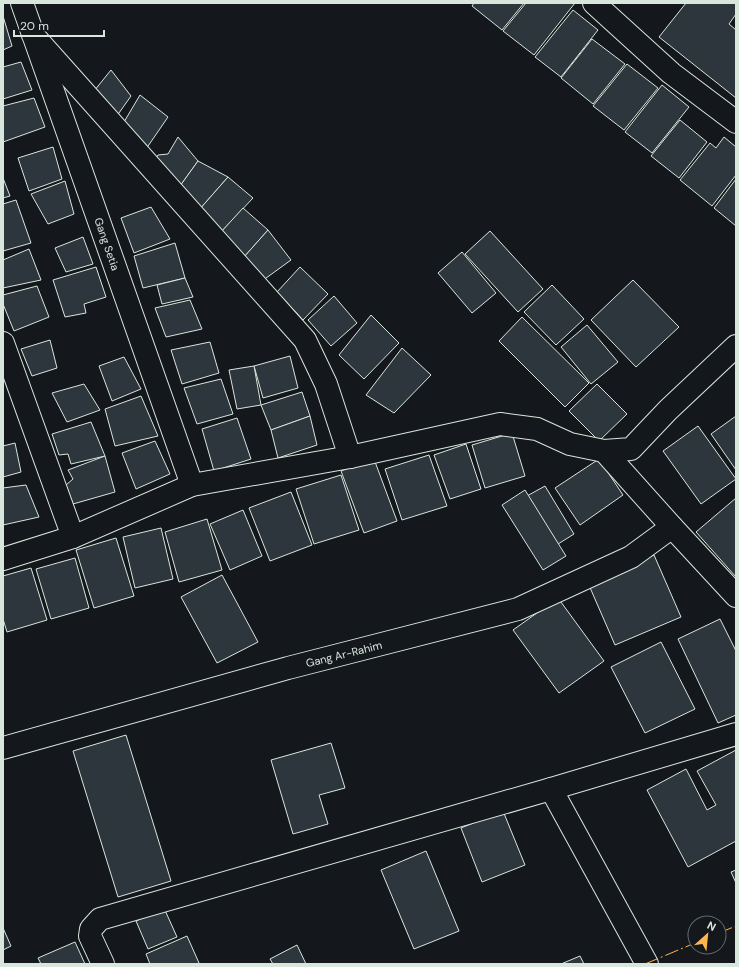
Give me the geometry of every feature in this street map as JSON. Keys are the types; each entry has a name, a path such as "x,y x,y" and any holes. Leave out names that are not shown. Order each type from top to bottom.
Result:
{"street":[{"name":"Gang Setia","path":"22,3 192,485"},
{"path":"594,3 671,73 736,122"},
{"path":"33,35 305,340 326,384 350,457"},
{"path":"3,342 73,537"},
{"path":"3,559 73,537 192,485 350,457 500,424 537,429 570,444 604,451 631,449 668,410 736,346"},
{"path":"604,451 736,596"},
{"name":"Gang Ar-Rahim","path":"3,748 288,668 518,609 631,557 672,527"},
{"path":"103,964 90,936 91,929 100,919 736,734"},
{"path":"551,789 647,964"}],"building":[{"path":"474,3 524,3 502,30 472,6"},
{"path":"526,3 575,3 534,55 503,31"},
{"path":"686,3 736,3 736,14 729,24 736,30 736,98 659,37"},
{"path":"573,10 598,30 561,77 535,57"},
{"path":"3,16 12,46 3,50"},
{"path":"592,39 625,64 593,104 561,78"},
{"path":"21,62 32,90 3,99 3,67"},
{"path":"627,64 658,88 624,130 593,106"},
{"path":"111,70 131,96 114,120 90,96"},
{"path":"662,85 689,107 652,153 625,132"},
{"path":"140,95 168,117 146,149 121,127"},
{"path":"34,98 45,127 3,142 3,106"},
{"path":"680,120 707,142 679,178 651,156"},
{"path":"178,137 198,161 180,186 151,166 158,155 168,154"},
{"path":"724,137 736,147 736,175 712,206 680,180 710,143 716,148"},
{"path":"53,147 62,179 29,191 18,158"},
{"path":"198,161 228,177 199,210 180,186"},
{"path":"228,177 253,198 221,232 199,210"},
{"path":"3,178 10,196 3,198"},
{"path":"736,179 736,226 714,208"},
{"path":"65,181 74,214 48,224 31,194"},
{"path":"16,200 31,243 3,251 3,204"},
{"path":"151,207 170,239 134,253 121,218"},
{"path":"243,208 268,230 244,257 221,232"},
{"path":"268,230 291,260 262,281 244,257"},
{"path":"490,231 543,289 518,312 465,254"},
{"path":"83,237 93,264 66,272 55,248"},
{"path":"175,243 185,278 143,288 134,256"},
{"path":"29,249 41,280 3,288 3,260"},
{"path":"462,252 496,293 472,313 438,273"},
{"path":"96,267 106,297 84,304 86,313 65,317 53,280"},
{"path":"300,267 328,294 303,320 277,292"},
{"path":"185,278 193,297 162,304 157,285"},
{"path":"633,280 679,327 636,367 591,320"},
{"path":"552,285 584,319 556,345 524,312"},
{"path":"37,286 49,317 14,331 3,304 3,295"},
{"path":"334,296 357,323 331,346 308,320"},
{"path":"190,300 202,329 166,337 155,308"},
{"path":"371,315 399,343 364,379 339,355"},
{"path":"522,317 589,383 565,407 499,341"},
{"path":"587,325 618,362 591,384 561,347"},
{"path":"50,340 57,368 32,376 21,349"},
{"path":"210,342 219,373 182,384 171,350"},
{"path":"402,348 431,375 394,413 366,395"},
{"path":"290,356 298,388 263,398 254,366"},
{"path":"124,357 141,389 112,401 99,366"},
{"path":"254,366 261,405 237,409 229,370"},
{"path":"221,379 233,414 197,424 184,388"},
{"path":"84,384 100,410 67,422 52,393"},
{"path":"597,384 627,414 599,441 569,411"},
{"path":"302,392 310,416 271,430 261,405"},
{"path":"141,396 158,436 115,446 105,409"},
{"path":"310,416 317,445 278,458 271,430"},
{"path":"736,416 736,470 711,434"},
{"path":"237,418 251,459 214,471 202,429"},
{"path":"91,422 105,456 71,464 68,454 59,455 52,434"},
{"path":"698,426 736,479 701,504 663,451"},
{"path":"512,433 525,476 485,488 472,445"},
{"path":"155,441 170,474 136,489 122,453"},
{"path":"15,443 21,472 3,477 3,446"},
{"path":"466,444 481,489 450,499 434,455"},
{"path":"429,455 447,506 402,520 385,469"},
{"path":"105,456 115,492 73,504 66,485 73,479 68,470"},
{"path":"374,459 397,521 364,533 341,471"},
{"path":"599,459 623,495 580,525 555,488"},
{"path":"341,475 359,530 314,544 296,489"},
{"path":"26,485 39,517 3,525 3,488"},
{"path":"545,486 574,534 558,544 527,496"},
{"path":"525,490 566,556 543,570 502,505"},
{"path":"291,492 312,545 270,561 249,508"},
{"path":"736,498 736,577 696,532"},
{"path":"243,510 262,556 230,570 210,524"},
{"path":"207,519 222,570 179,582 165,532"},
{"path":"161,528 173,579 135,588 123,537"},
{"path":"116,538 134,596 94,608 76,550"},
{"path":"654,555 681,617 615,645 588,583"},
{"path":"75,558 89,608 51,619 36,569"},
{"path":"31,568 47,620 7,632 3,619 3,576"},
{"path":"222,575 258,642 217,663 181,597"},
{"path":"558,598 604,661 559,693 513,630"},
{"path":"720,619 736,651 736,715 718,723 678,639"},
{"path":"661,642 695,709 645,733 611,667"},
{"path":"126,735 171,881 118,897 73,751"},
{"path":"331,743 345,788 319,795 328,824 293,834 271,760"},
{"path":"736,750 736,841 688,867 647,790 686,769 707,810 716,805 697,771"},
{"path":"503,811 525,865 482,882 461,828"},
{"path":"426,851 459,931 414,949 381,870"},
{"path":"736,870 736,883 731,872"},
{"path":"164,908 177,937 148,949 136,921"},
{"path":"3,928 11,946 3,950"},
{"path":"187,936 199,963 150,964 146,954"},
{"path":"75,942 85,964 41,964 38,958"},
{"path":"297,945 306,964 273,964 270,959"},
{"path":"580,956 584,964 561,964"}],"power":[{"path":"727,930 736,926"},
{"path":"645,964 687,946"}]}
